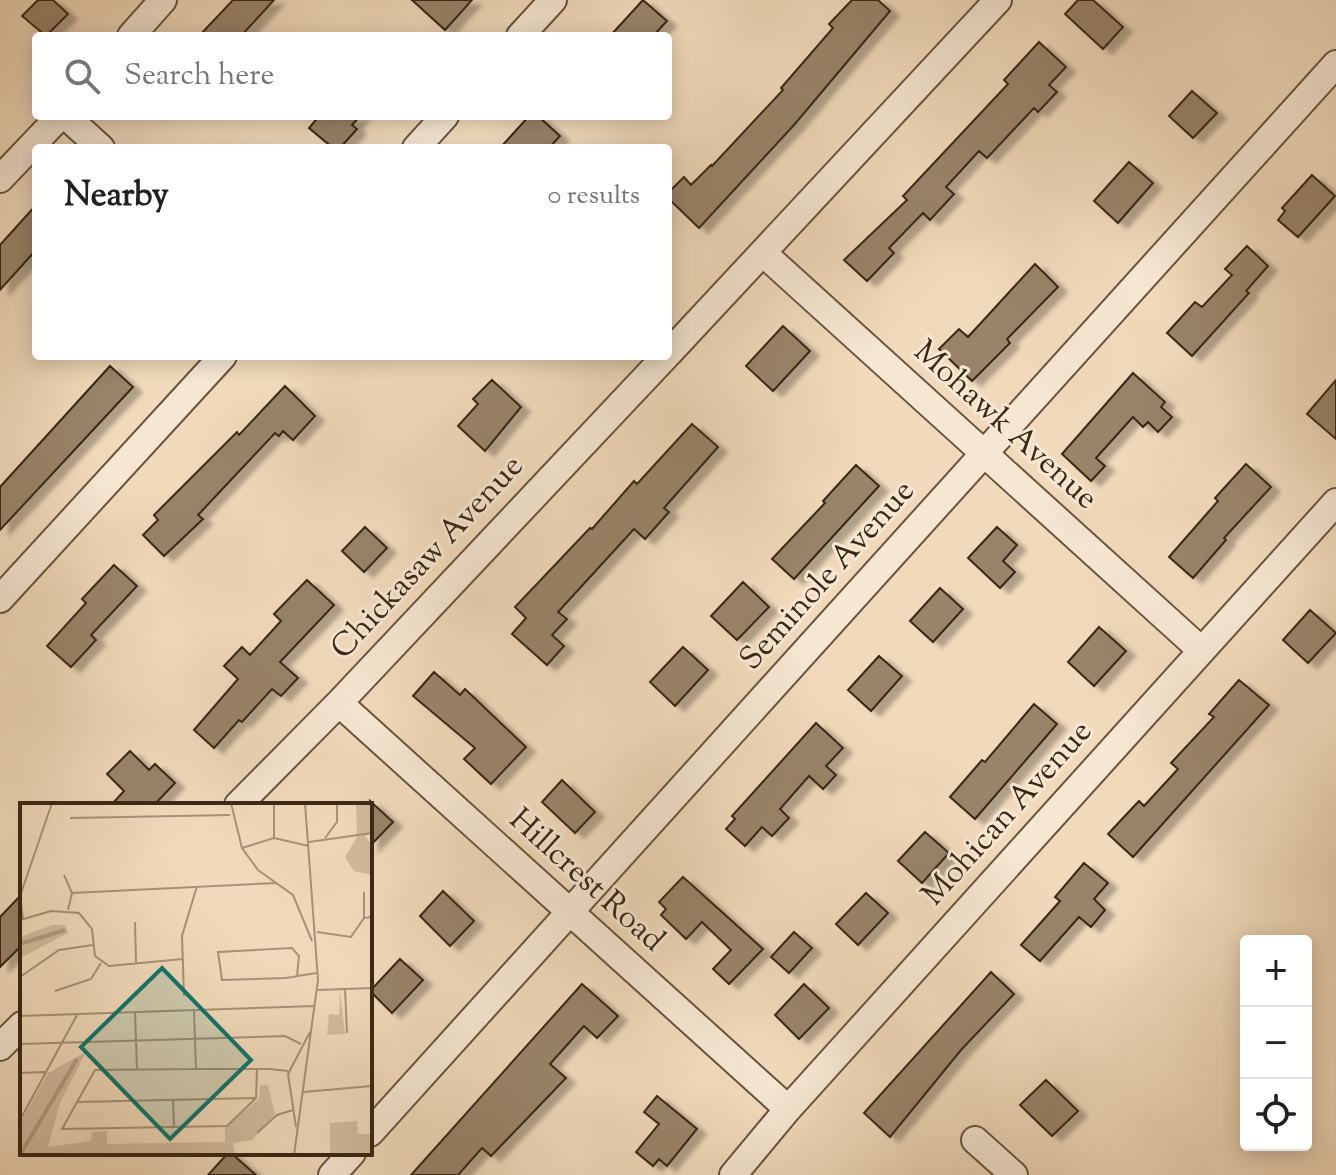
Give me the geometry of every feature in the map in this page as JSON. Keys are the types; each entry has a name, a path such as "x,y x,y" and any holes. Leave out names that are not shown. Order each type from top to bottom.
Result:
{"street":[{"path":"135,32 163,0"},
{"path":"524,32 553,0"},
{"name":"Chickasaw Avenue","path":"672,350 998,0"},
{"name":"Seminole Avenue","path":"372,1131 1336,64"},
{"path":"35,144 59,120"},
{"path":"68,120 96,144"},
{"path":"420,144 441,120"},
{"path":"0,179 32,147"},
{"name":"Mohawk Avenue","path":"763,253 1201,650"},
{"path":"0,599 219,360"},
{"name":"Chickasaw Avenue","path":"240,803 339,703 662,360"},
{"name":"Mohican Avenue","path":"733,1175 788,1109 1336,502"},
{"name":"Hillcrest Road","path":"339,703 788,1109"},
{"path":"0,1047 20,1027"},
{"path":"975,1140 1014,1175"},
{"path":"332,1175 350,1155"}],"building":[{"path":"38,0 53,0 68,14 50,32 41,32 22,16"},
{"path":"233,0 274,0 245,32 203,32"},
{"path":"412,0 472,0 445,30"},
{"path":"643,0 667,21 657,32 614,32"},
{"path":"852,0 878,0 890,11 794,125 699,228 672,202 672,189 684,177 691,185 712,166 783,90 781,88 833,28 829,24"},
{"path":"1078,0 1093,0 1123,27 1103,49 1065,14"},
{"path":"1039,42 1066,67 1049,85 1057,92 1038,112 1034,108 987,158 979,151 946,187 954,194 930,220 923,213 889,248 894,253 867,281 844,260 907,200 903,196 1008,84 1004,80"},
{"path":"1192,91 1217,113 1193,138 1169,116"},
{"path":"316,120 356,120 352,125 357,129 344,144 328,144 309,128"},
{"path":"525,120 542,120 560,136 553,144 504,144"},
{"path":"1129,162 1153,183 1118,223 1094,201"},
{"path":"1312,175 1335,196 1298,237 1278,220 1285,211 1282,208"},
{"path":"32,209 32,254 0,290 0,245"},
{"path":"1247,246 1268,266 1246,291 1249,293 1192,356 1167,333 1195,302 1202,307 1232,275 1225,269"},
{"path":"1035,264 1058,287 1007,339 1010,343 972,381 939,349 959,329 968,337"},
{"path":"783,326 810,351 773,391 746,366"},
{"path":"110,366 133,387 0,530 0,487"},
{"path":"1133,373 1165,402 1161,407 1172,417 1158,432 1148,422 1143,427 1133,417 1096,458 1105,466 1091,481 1062,454"},
{"path":"492,380 521,407 485,451 458,426 478,404 473,399"},
{"path":"1336,380 1336,439 1307,414"},
{"path":"285,386 315,416 293,440 283,431 279,436 275,433 198,515 203,519 164,556 143,535 158,520 154,515 237,432 239,435"},
{"path":"692,424 718,447 664,508 669,512 645,539 634,529 558,612 567,619 552,635 564,646 547,665 512,634 526,618 515,607"},
{"path":"1246,464 1271,487 1224,538 1226,540 1193,578 1169,557"},
{"path":"856,465 879,486 794,579 772,559"},
{"path":"365,527 387,548 364,572 342,551"},
{"path":"997,527 1017,545 1003,561 1015,572 1000,588 968,558"},
{"path":"114,565 137,586 91,635 96,640 71,667 47,646 86,603 82,599"},
{"path":"307,580 334,605 280,662 298,678 281,696 272,689 214,748 194,730 238,679 224,666 242,647 250,655 281,621 274,614"},
{"path":"743,582 769,607 737,640 711,616"},
{"path":"940,588 963,609 933,642 910,621"},
{"path":"1310,610 1336,633 1308,663 1283,640"},
{"path":"1099,627 1126,651 1094,686 1068,662"},
{"path":"683,647 708,670 675,706 650,682"},
{"path":"879,656 902,676 871,711 848,690"},
{"path":"434,672 460,695 465,689 526,747 491,784 464,759 475,748 413,696"},
{"path":"1239,680 1269,705 1133,857 1108,834 1139,801 1144,806 1178,769 1171,763 1214,717 1209,714"},
{"path":"1034,704 1057,724 975,819 950,797 982,760 985,762"},
{"path":"816,723 843,748 826,766 836,775 823,789 809,776 780,809 789,818 772,836 762,827 745,846 726,829 735,819 732,816"},
{"path":"130,751 149,770 155,764 175,783 156,803 113,803 124,791 107,774"},
{"path":"562,780 595,812 575,833 542,802"},
{"path":"370,801 393,822 372,844 372,803"},
{"path":"925,832 949,853 922,883 898,861"},
{"path":"1084,863 1108,883 1094,899 1105,910 1091,927 1079,917 1040,961 1021,945 1060,901 1055,897"},
{"path":"683,877 763,949 729,984 713,969 731,950 702,922 686,939 661,915 666,909 659,902"},
{"path":"443,891 474,921 450,946 420,916"},
{"path":"866,893 888,913 858,945 836,924"},
{"path":"20,896 20,947 0,967 0,917"},
{"path":"794,932 812,948 789,973 771,957"},
{"path":"400,959 423,980 392,1013 372,993 372,989"},
{"path":"991,972 1014,994 961,1050 890,1137 864,1113"},
{"path":"582,984 618,1016 597,1038 584,1026 550,1064 566,1078 491,1156 482,1148 458,1175 411,1175"},
{"path":"804,984 829,1008 799,1039 775,1015"},
{"path":"1046,1080 1078,1111 1052,1136 1020,1105"},
{"path":"657,1096 697,1129 667,1166 659,1159 653,1166 636,1152 659,1124 644,1112"},
{"path":"226,1155 233,1155 256,1175 208,1175"}]}
